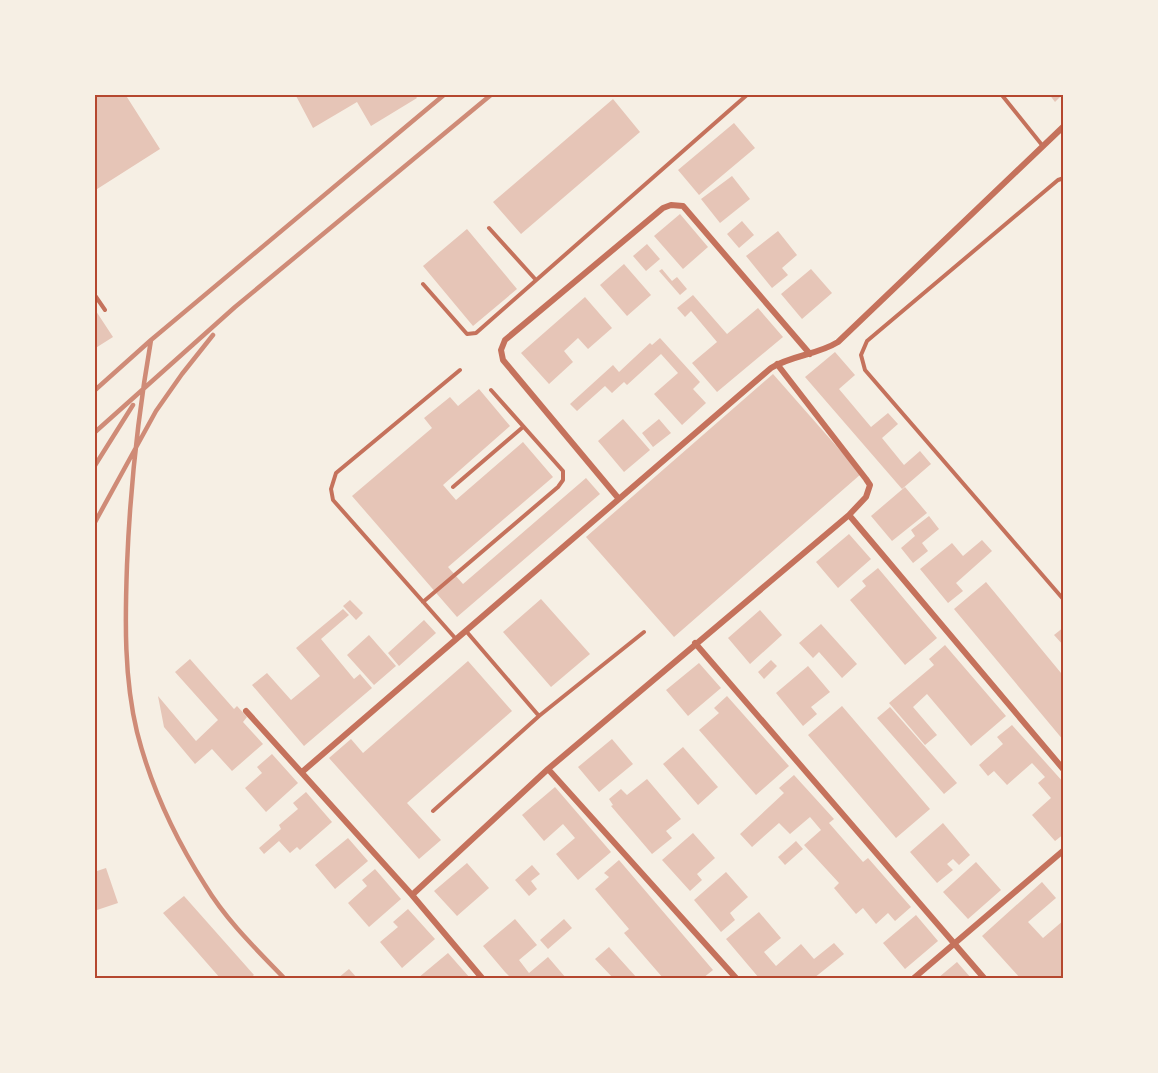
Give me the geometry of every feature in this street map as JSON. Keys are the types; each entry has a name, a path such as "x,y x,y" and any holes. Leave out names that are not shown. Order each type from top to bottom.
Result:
{"street":[{"path":"302,772 777,364 822,351 838,342 1064,126"},
{"path":"619,499 503,360 501,350 506,340 663,208 671,205 683,206 810,354"},
{"path":"412,895 549,769 849,514 866,497 870,485 777,364"},
{"path":"849,514 1064,770"},
{"path":"695,643 984,978"},
{"path":"246,711 412,895 482,978"},
{"path":"549,769 736,978"},
{"path":"914,978 1064,850"}],"lane":[{"path":"423,284 467,334 476,333 748,94"},
{"path":"1001,94 1042,145"},
{"path":"1064,178 1058,180 867,341 861,355 865,370 1064,600"},
{"path":"489,228 536,280"},
{"path":"94,294 105,310"},
{"path":"456,639 333,500 331,489 336,473 460,370"},
{"path":"423,602 558,488 563,480 563,471 491,390"},
{"path":"453,487 523,426"},
{"path":"466,630 539,716"},
{"path":"432,812 539,716 644,632"}],"building":[{"path":"94,94 125,94 160,149 94,191"},
{"path":"295,94 414,94 417,98 371,126 357,102 313,128"},
{"path":"1049,94 1063,94 1055,102"},
{"path":"613,99 640,132 521,234 493,202"},
{"path":"734,123 755,148 699,195 678,170"},
{"path":"732,176 750,199 720,223 701,199"},
{"path":"680,214 708,247 683,269 654,236"},
{"path":"742,221 754,235 739,248 727,234"},
{"path":"467,229 517,289 473,326 423,266"},
{"path":"778,231 797,255 782,268 788,275 772,288 746,256"},
{"path":"647,244 660,259 646,271 633,256"},
{"path":"624,264 651,295 627,316 600,285"},
{"path":"662,269 672,281 677,277 687,289 680,295 659,271"},
{"path":"811,269 832,293 802,319 781,294"},
{"path":"693,295 727,334 758,308 783,337 717,392 692,363 717,342 691,311 685,317 677,308"},
{"path":"585,297 612,328 588,349 578,338 564,351 573,362 549,384 521,353"},
{"path":"94,308 113,337 94,349"},
{"path":"660,338 700,382 693,389 706,403 682,425 654,394 678,373 661,354 627,385 624,382 612,393 605,386 577,411 570,404 613,365 619,372 650,343 652,345"},
{"path":"835,352 855,375 839,389 871,427 888,413 898,424 882,438 904,465 920,451 931,464 902,489 805,377"},
{"path":"773,374 861,474 674,637 586,537"},
{"path":"479,389 510,426 443,485 456,500 523,442 553,477 448,567 463,584 586,478 600,494 457,617 352,496 432,428 424,418 450,397 458,406"},
{"path":"623,419 650,450 624,472 598,441"},
{"path":"659,419 671,433 653,447 642,433"},
{"path":"905,487 927,513 892,541 871,516"},
{"path":"929,516 939,529 922,543 928,551 913,563 901,548 915,536 911,530"},
{"path":"849,534 871,559 838,588 816,562"},
{"path":"982,540 992,551 956,583 963,591 948,603 920,569 952,543 963,556"},
{"path":"878,568 937,638 905,665 850,600 866,586 862,581"},
{"path":"986,582 1061,673 1064,671 1064,741 954,609"},
{"path":"541,599 590,654 551,687 503,632"},
{"path":"350,600 363,613 356,620 343,606"},
{"path":"343,609 349,615 321,639 354,679 360,674 372,688 304,746 252,685 267,673 291,700 320,676 296,648"},
{"path":"760,610 782,635 750,664 728,638"},
{"path":"424,620 436,633 399,666 388,653"},
{"path":"821,624 857,664 842,678 819,652 813,658 799,643"},
{"path":"1064,627 1064,646 1054,635"},
{"path":"369,635 396,666 374,685 347,655"},
{"path":"945,645 1006,716 971,746 927,694 913,707 937,735 925,745 889,703 934,665 929,659"},
{"path":"190,659 234,709 237,706 247,717 243,722 263,744 232,771 212,749 195,764 164,727 158,696 196,741 218,720 175,672"},
{"path":"771,660 777,666 764,679 758,672"},
{"path":"468,661 512,711 407,803 441,840 419,859 329,758 351,739 363,753"},
{"path":"699,663 721,688 688,716 666,690"},
{"path":"808,666 830,692 811,707 817,714 803,726 776,693"},
{"path":"727,696 789,766 756,795 699,730 719,713 714,708"},
{"path":"842,706 930,809 896,838 808,735"},
{"path":"890,707 957,783 944,794 877,718"},
{"path":"1012,725 1064,783 1064,834 1055,841 1032,815 1051,798 1038,783 1045,777 1032,763 1007,785 994,771 988,776 979,765 1003,744 997,737"},
{"path":"612,739 633,764 599,792 578,767"},
{"path":"683,747 718,787 698,805 663,764"},
{"path":"272,754 298,783 266,812 245,788 262,773 257,767"},
{"path":"794,775 834,819 829,823 863,862 868,858 911,907 895,921 888,913 876,924 863,908 856,914 834,888 839,883 804,845 821,830 810,817 790,834 779,823 752,847 740,834 784,793 779,788"},
{"path":"647,779 681,819 666,831 672,838 652,854 611,806 613,805 609,799 621,789 627,795"},
{"path":"555,787 611,852 578,880 556,854 575,838 563,824 544,841 522,815"},
{"path":"306,792 332,822 300,850 297,847 290,853 279,841 264,854 259,848 281,829 279,825 298,809 293,803"},
{"path":"943,823 970,855 959,865 953,859 947,864 953,870 937,883 910,852"},
{"path":"693,833 715,858 697,874 702,880 690,891 662,860"},
{"path":"348,838 368,861 335,889 315,865"},
{"path":"796,841 803,849 785,865 778,857"},
{"path":"619,860 713,970 703,978 663,978 624,933 629,929 595,889 609,877 604,873"},
{"path":"976,862 1001,890 968,919 943,892"},
{"path":"467,863 489,888 457,916 434,891"},
{"path":"532,865 540,874 531,881 537,889 529,896 515,880"},
{"path":"106,868 118,903 94,911 94,872"},
{"path":"375,869 401,899 369,927 348,903 367,886 362,880"},
{"path":"726,872 748,897 730,913 735,920 721,932 694,900"},
{"path":"1042,882 1056,898 1028,922 1043,938 1064,920 1064,978 1020,978 982,936"},
{"path":"184,896 254,975 250,978 220,978 163,913"},
{"path":"408,909 435,939 402,968 380,942 398,927 393,922"},
{"path":"759,912 781,938 764,952 776,966 801,944 814,959 834,943 844,954 814,978 759,978 726,939"},
{"path":"916,915 938,941 905,969 883,943"},
{"path":"515,919 537,945 519,960 529,973 548,957 566,978 511,978 505,972 483,946"},
{"path":"564,919 572,928 548,949 540,940"},
{"path":"609,947 637,978 613,978 595,959"},
{"path":"448,953 470,978 418,978"},
{"path":"957,962 971,978 938,978"},
{"path":"349,969 357,978 338,978"}],"railway":[{"path":"94,391 151,340 445,94"},
{"path":"94,433 235,307 492,94"},
{"path":"94,524 156,411 213,335"},
{"path":"151,340 135,452 127,565 128,670 137,732 157,792 194,867 213,898 232,922 284,978"},
{"path":"94,467 133,405"}]}
